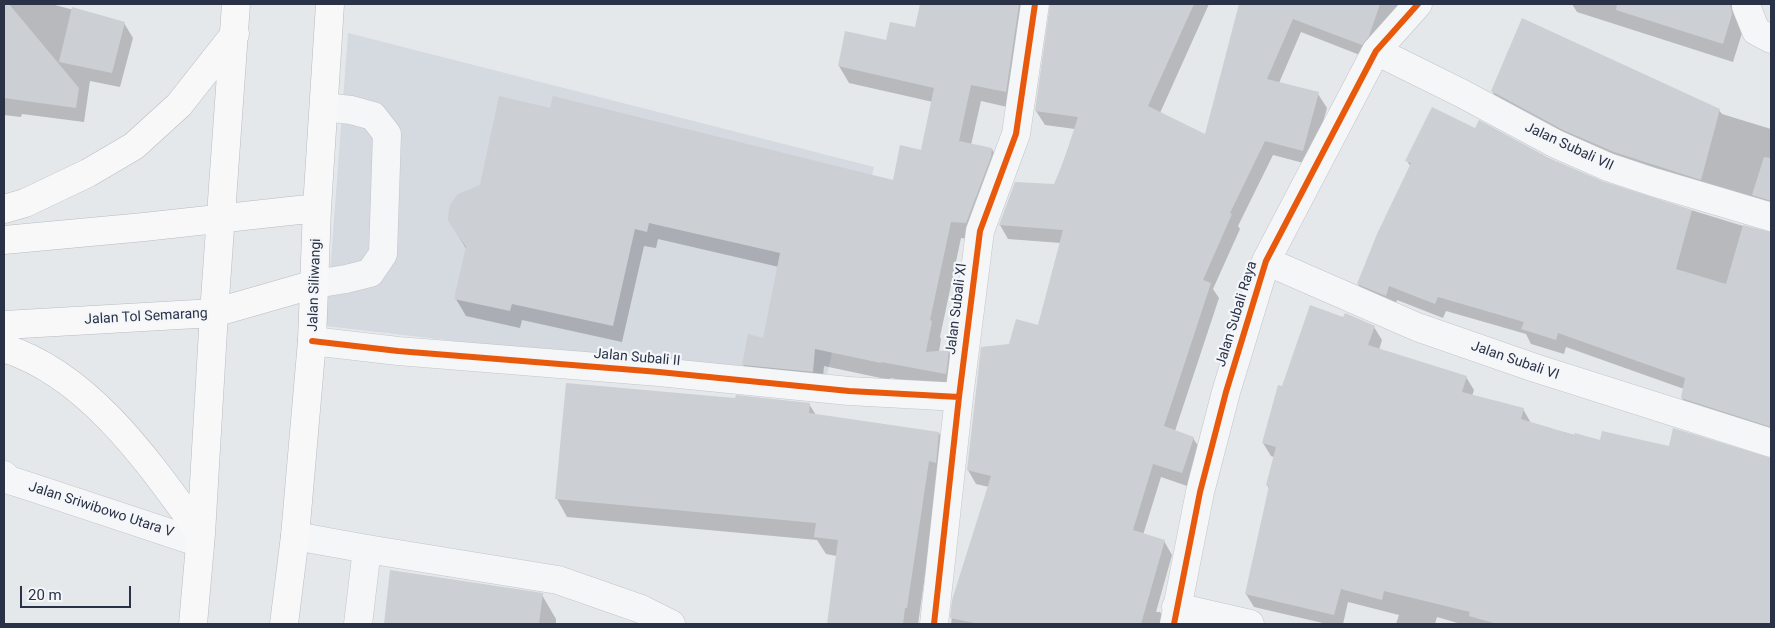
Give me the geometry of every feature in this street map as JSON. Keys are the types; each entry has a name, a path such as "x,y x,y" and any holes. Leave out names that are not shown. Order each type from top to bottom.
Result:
{"highway":[{"path":"193,624 236,4"},
{"name":"Jalan Siliwangi","path":"284,624 296,536 312,341 317,208 330,4"},
{"path":"4,209 25,203 88,173 134,146 179,105 235,34"},
{"path":"4,240 317,208"},
{"name":"Jalan Tol Semarang","path":"4,324 214,313 315,284"},
{"path":"4,348 17,352 48,368 79,390 100,409 152,466 200,539"}],"street":[{"name":"Jalan Subali XI","path":"934,624 959,397 980,231 1016,134 1034,4"},
{"name":"Jalan Subali Raya","path":"1250,624 1175,616 1200,492 1226,392 1266,261 1376,51 1418,4"},
{"path":"1746,4 1756,31 1771,39"},
{"name":"Jalan Subali VII","path":"1376,51 1461,93 1556,144 1608,166 1662,185 1771,217"},
{"path":"315,284 370,273 383,254 387,134 374,116 351,110 324,107"},
{"name":"Jalan Subali VI","path":"1266,261 1426,330 1535,368 1771,443"},
{"name":"Jalan Subali II","path":"312,341 398,351 659,372 849,391 959,397"},
{"name":"Jalan Sriwibowo Utara V","path":"4,475 9,480 200,539"},
{"path":"296,536 558,580 641,609 671,624"},
{"path":"358,624 367,549"}],"shaded area":[{"path":"348,33 874,167 825,384 326,326"}],"building":[{"path":"4,4 9,4 79,88 76,108 4,98"},
{"path":"920,4 1019,4 1006,92 971,85 959,141 992,148 991,157 966,223 951,222 930,320 932,321 926,352 949,350 946,374 815,349 813,372 742,365 748,334 763,338 780,253 649,223 647,232 635,229 613,326 512,304 510,311 454,299 466,247 448,220 449,209 458,194 480,185 499,96 550,108 553,96 893,180 900,145 921,150 934,88 838,66 845,31 886,40 890,22 915,27"},
{"path":"1050,4 1194,4 1148,106 1205,134 1239,4 1380,4 1369,36 1362,45 1293,19 1267,79 1319,92 1303,151 1265,141 1230,213 1232,214 1203,280 1211,283 1164,426 1194,437 1182,473 1153,464 1133,530 1165,540 1141,624 979,624 950,618 952,600 991,476 967,470 981,347 1009,344 1016,319 1038,325 1063,230 999,225 1015,182 1054,184 1078,117 1035,111"},
{"path":"1617,4 1730,4 1732,14 1723,44 1616,10"},
{"path":"72,7 125,22 112,73 59,62"},
{"path":"1522,18 1720,109 1701,180 1614,152 1563,130 1491,91"},
{"path":"1432,107 1475,128 1479,120 1549,158 1602,181 1692,210 1676,269 1726,284 1743,225 1771,232 1771,427 1681,398 1685,378 1558,333 1556,340 1521,329 1524,322 1438,297 1435,304 1389,286 1386,296 1357,284 1377,234 1411,163 1405,161"},
{"path":"1764,157 1771,158 1771,201 1752,195"},
{"path":"1310,305 1343,317 1345,313 1375,326 1368,345 1467,376 1462,392 1524,408 1521,419 1574,435 1575,433 1600,440 1602,431 1669,446 1673,428 1771,458 1771,624 1497,624 1469,616 1470,612 1384,591 1382,600 1341,589 1334,615 1245,594 1269,486 1266,485 1276,447 1262,443 1278,385 1282,386"},
{"path":"566,383 735,398 736,395 810,403 809,413 939,432 936,463 929,461 903,624 827,624 838,540 814,537 816,523 555,499"},
{"path":"390,570 543,593 539,624 384,624"}],"cycle path":[{"path":"934,624 959,397 980,231 1016,134 1035,4"},
{"path":"1174,624 1200,492 1226,392 1266,261 1376,51 1418,4"},
{"path":"312,341 398,351 659,372 849,391 959,397"}]}
